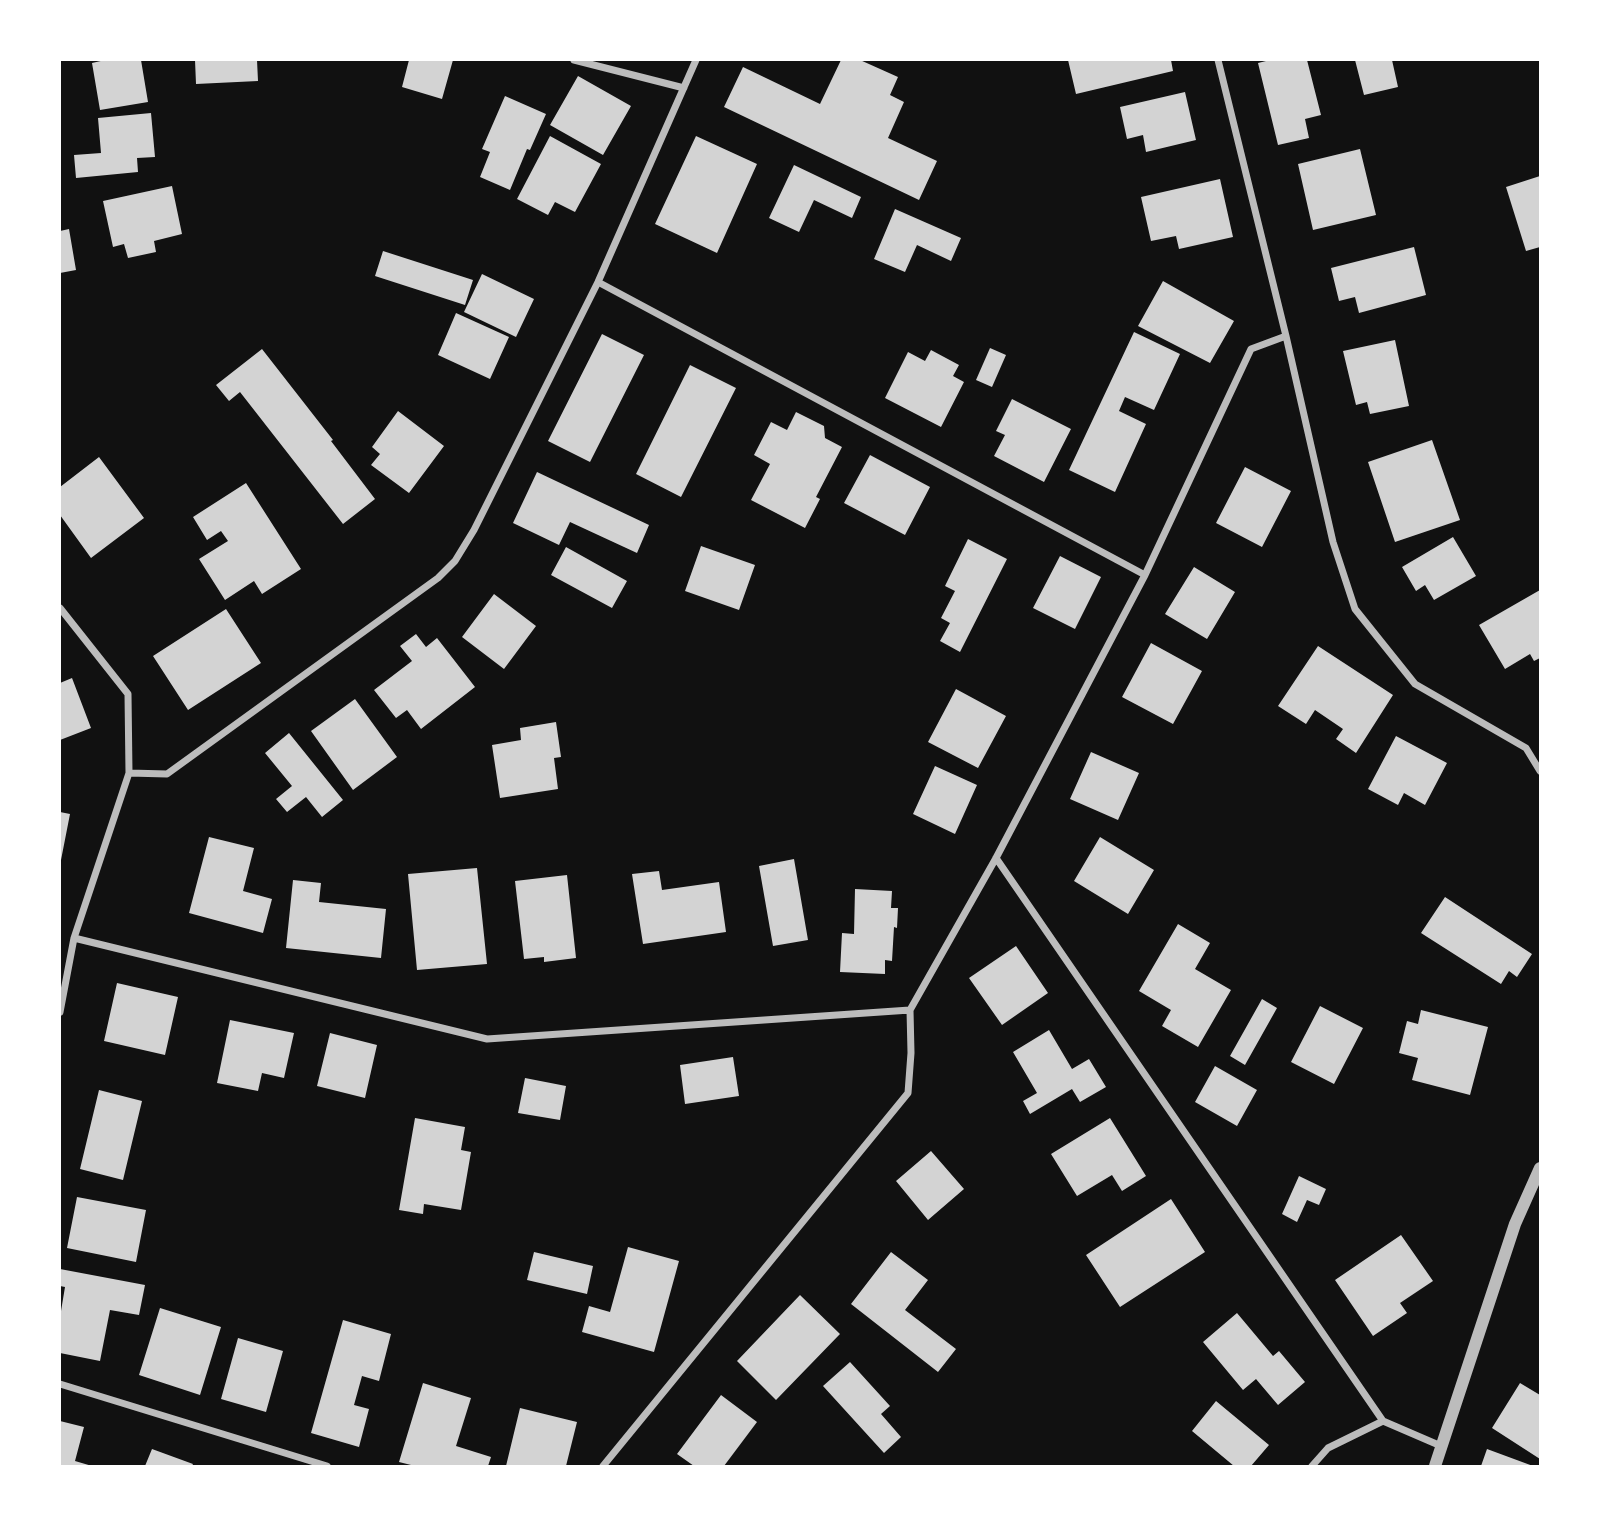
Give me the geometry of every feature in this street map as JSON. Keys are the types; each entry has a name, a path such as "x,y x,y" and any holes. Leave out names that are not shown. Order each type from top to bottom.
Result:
{"street":[{"path":"574,60 684,88"},
{"path":"129,773 167,774 438,578 455,561 474,530 598,282 696,60"},
{"path":"1218,60 1286,335 1333,542 1355,609 1415,684 1526,748 1541,771"},
{"path":"598,282 1145,575"},
{"path":"603,1466 908,1093 910,1010 996,858 1145,575 1251,349 1286,335"},
{"path":"60,608 128,694 129,773 74,938 60,1012"},
{"path":"996,858 1383,1421 1441,1446"},
{"path":"74,938 487,1039 910,1010"},
{"path":"1435,1466 1515,1224 1541,1168"},
{"path":"60,1384 327,1466"},
{"path":"1312,1466 1328,1448 1383,1421"}],"building":[{"path":"105,60 141,60 148,102 100,110 92,63"},
{"path":"195,60 257,60 258,81 196,84"},
{"path":"409,60 453,60 442,99 402,87"},
{"path":"841,60 860,60 898,77 890,95 904,102 888,138 937,161 919,200 724,107 743,67 820,104"},
{"path":"1068,60 1171,60 1173,71 1076,94"},
{"path":"1270,60 1307,60 1321,115 1305,119 1309,138 1278,145 1258,63"},
{"path":"1355,60 1392,60 1398,87 1364,95"},
{"path":"578,76 631,106 603,155 550,125"},
{"path":"1185,92 1196,140 1146,152 1143,135 1127,139 1120,107"},
{"path":"505,96 546,114 530,150 527,149 510,190 480,177 490,152 482,149"},
{"path":"151,113 155,157 137,158 138,172 76,178 74,155 101,153 98,118"},
{"path":"550,136 601,164 575,212 555,202 548,215 517,199"},
{"path":"696,136 757,164 717,253 655,224"},
{"path":"1360,149 1376,215 1313,230 1298,164"},
{"path":"794,165 861,197 852,218 814,200 799,232 769,218"},
{"path":"1540,176 1540,247 1526,251 1506,187"},
{"path":"1220,179 1233,237 1179,249 1176,236 1151,241 1141,197"},
{"path":"172,186 182,234 154,241 156,252 128,258 124,244 113,247 103,201"},
{"path":"895,209 961,238 951,261 917,245 905,272 874,259"},
{"path":"69,229 76,270 60,273 60,231"},
{"path":"1414,247 1426,295 1359,313 1355,297 1339,301 1331,268"},
{"path":"383,251 473,280 465,305 375,276"},
{"path":"482,274 534,299 516,337 464,312"},
{"path":"1163,281 1234,321 1210,363 1138,326"},
{"path":"456,313 509,337 490,379 438,355"},
{"path":"1134,332 1180,354 1154,410 1125,397 1119,411 1146,424 1115,492 1069,470"},
{"path":"602,334 644,355 590,462 548,441"},
{"path":"1395,340 1409,406 1370,414 1367,402 1356,405 1343,351"},
{"path":"990,348 1006,355 992,387 976,380"},
{"path":"262,349 375,499 343,524 240,392 229,401 216,385"},
{"path":"931,350 959,365 953,376 964,382 941,427 885,398 908,352 925,361"},
{"path":"690,365 736,388 681,497 636,474"},
{"path":"1012,399 1071,429 1044,482 994,456 1005,435 996,431"},
{"path":"398,411 444,446 409,493 371,465 380,454 372,447"},
{"path":"796,412 824,426 825,438 842,447 816,497 820,499 805,528 751,500 770,464 754,455 771,422 787,430"},
{"path":"1432,440 1460,520 1395,542 1368,462"},
{"path":"870,455 930,487 905,535 844,503"},
{"path":"99,457 144,518 91,558 60,515 60,487"},
{"path":"1245,467 1291,491 1262,547 1216,523"},
{"path":"537,472 649,525 637,553 570,522 559,545 513,523"},
{"path":"246,483 301,569 262,594 254,581 225,600 199,559 228,541 221,531 207,540 193,517"},
{"path":"1453,537 1476,576 1434,600 1425,585 1416,591 1402,567"},
{"path":"968,539 1007,559 960,652 940,641 950,623 941,618 955,591 945,586"},
{"path":"701,546 755,565 739,610 685,591"},
{"path":"566,547 627,581 612,608 551,575"},
{"path":"1060,556 1101,577 1075,629 1033,608"},
{"path":"1194,567 1235,592 1207,639 1165,614"},
{"path":"1540,590 1540,658 1534,661 1530,654 1505,669 1479,625"},
{"path":"494,594 536,626 504,669 462,637"},
{"path":"226,609 261,663 188,710 153,656"},
{"path":"416,634 426,647 437,638 475,687 421,729 407,710 396,718 374,690 412,661 400,646"},
{"path":"1151,643 1202,671 1173,724 1122,697"},
{"path":"1318,646 1393,695 1356,753 1336,739 1343,729 1315,710 1306,724 1278,706"},
{"path":"72,678 91,728 60,740 60,683"},
{"path":"956,689 1006,716 978,768 928,742"},
{"path":"355,699 397,757 353,790 311,731"},
{"path":"556,722 561,757 554,758 558,789 500,798 492,745 521,740 520,728"},
{"path":"289,733 343,800 322,817 306,797 287,812 276,799 292,786 265,753"},
{"path":"1396,736 1447,763 1425,805 1404,793 1398,805 1368,789"},
{"path":"1091,752 1139,773 1118,820 1070,799"},
{"path":"935,766 977,785 955,834 913,814"},
{"path":"60,812 70,814 61,860 60,860"},
{"path":"209,837 254,848 243,891 272,899 263,933 189,913"},
{"path":"1100,837 1154,870 1128,914 1074,881"},
{"path":"794,859 808,940 773,946 759,866"},
{"path":"477,868 487,964 417,970 408,874"},
{"path":"659,871 662,890 719,882 726,932 643,944 632,874"},
{"path":"567,875 576,958 544,962 544,957 524,959 515,881"},
{"path":"293,880 321,883 319,902 386,909 381,958 286,948"},
{"path":"855,889 892,891 891,908 898,908 892,961 885,960 885,974 840,972 842,933 854,934"},
{"path":"1445,897 1532,954 1517,977 1509,971 1501,984 1421,933"},
{"path":"1178,924 1210,943 1195,969 1231,990 1198,1047 1162,1026 1171,1010 1139,991"},
{"path":"1016,946 1048,993 1002,1025 969,978"},
{"path":"117,983 178,997 165,1055 104,1041"},
{"path":"1262,999 1277,1008 1245,1065 1230,1056"},
{"path":"1320,1006 1363,1028 1334,1084 1291,1062"},
{"path":"1421,1010 1488,1027 1470,1095 1412,1080 1418,1058 1399,1053 1407,1021 1418,1024"},
{"path":"230,1020 294,1033 284,1078 262,1073 258,1091 217,1083"},
{"path":"1049,1030 1072,1069 1089,1059 1106,1087 1080,1102 1072,1089 1030,1114 1023,1101 1037,1093 1013,1052"},
{"path":"330,1033 377,1045 365,1098 317,1086"},
{"path":"733,1057 739,1096 685,1104 680,1065"},
{"path":"1215,1066 1257,1090 1237,1126 1195,1102"},
{"path":"525,1078 566,1086 560,1120 518,1113"},
{"path":"99,1090 142,1101 123,1180 80,1169"},
{"path":"415,1118 465,1127 461,1150 471,1152 461,1210 424,1204 423,1214 399,1210"},
{"path":"1110,1118 1146,1176 1122,1191 1112,1175 1077,1196 1051,1154"},
{"path":"931,1151 964,1189 928,1220 896,1181"},
{"path":"1299,1176 1326,1189 1319,1205 1307,1200 1297,1222 1282,1214"},
{"path":"77,1197 146,1210 136,1262 67,1248"},
{"path":"1171,1199 1205,1252 1120,1307 1086,1255"},
{"path":"1401,1235 1433,1281 1400,1303 1407,1313 1373,1336 1335,1280"},
{"path":"628,1247 679,1261 654,1352 582,1332 589,1306 610,1312"},
{"path":"534,1252 593,1266 587,1294 527,1280"},
{"path":"891,1252 928,1280 905,1310 956,1349 938,1372 851,1304"},
{"path":"60,1269 145,1285 139,1315 110,1310 100,1361 60,1353 60,1317 65,1287 60,1286"},
{"path":"800,1295 840,1334 776,1400 737,1361"},
{"path":"160,1308 221,1327 200,1395 139,1375"},
{"path":"1237,1313 1273,1356 1279,1351 1305,1382 1278,1405 1256,1379 1243,1390 1203,1342"},
{"path":"343,1320 391,1334 379,1381 362,1376 354,1405 369,1409 359,1447 311,1433"},
{"path":"238,1338 283,1351 266,1412 221,1399"},
{"path":"850,1362 890,1406 881,1414 901,1437 884,1453 823,1386"},
{"path":"423,1383 471,1398 456,1446 491,1457 488,1466 415,1466 399,1462"},
{"path":"1520,1383 1540,1395 1540,1459 1492,1428"},
{"path":"721,1395 757,1422 724,1466 694,1466 677,1454"},
{"path":"1216,1401 1269,1445 1251,1466 1234,1466 1192,1431"},
{"path":"520,1408 577,1422 566,1466 506,1466"},
{"path":"60,1421 84,1427 75,1461 92,1466 60,1466"},
{"path":"152,1449 193,1464 145,1466"},
{"path":"1487,1449 1533,1466 1481,1466"}]}
